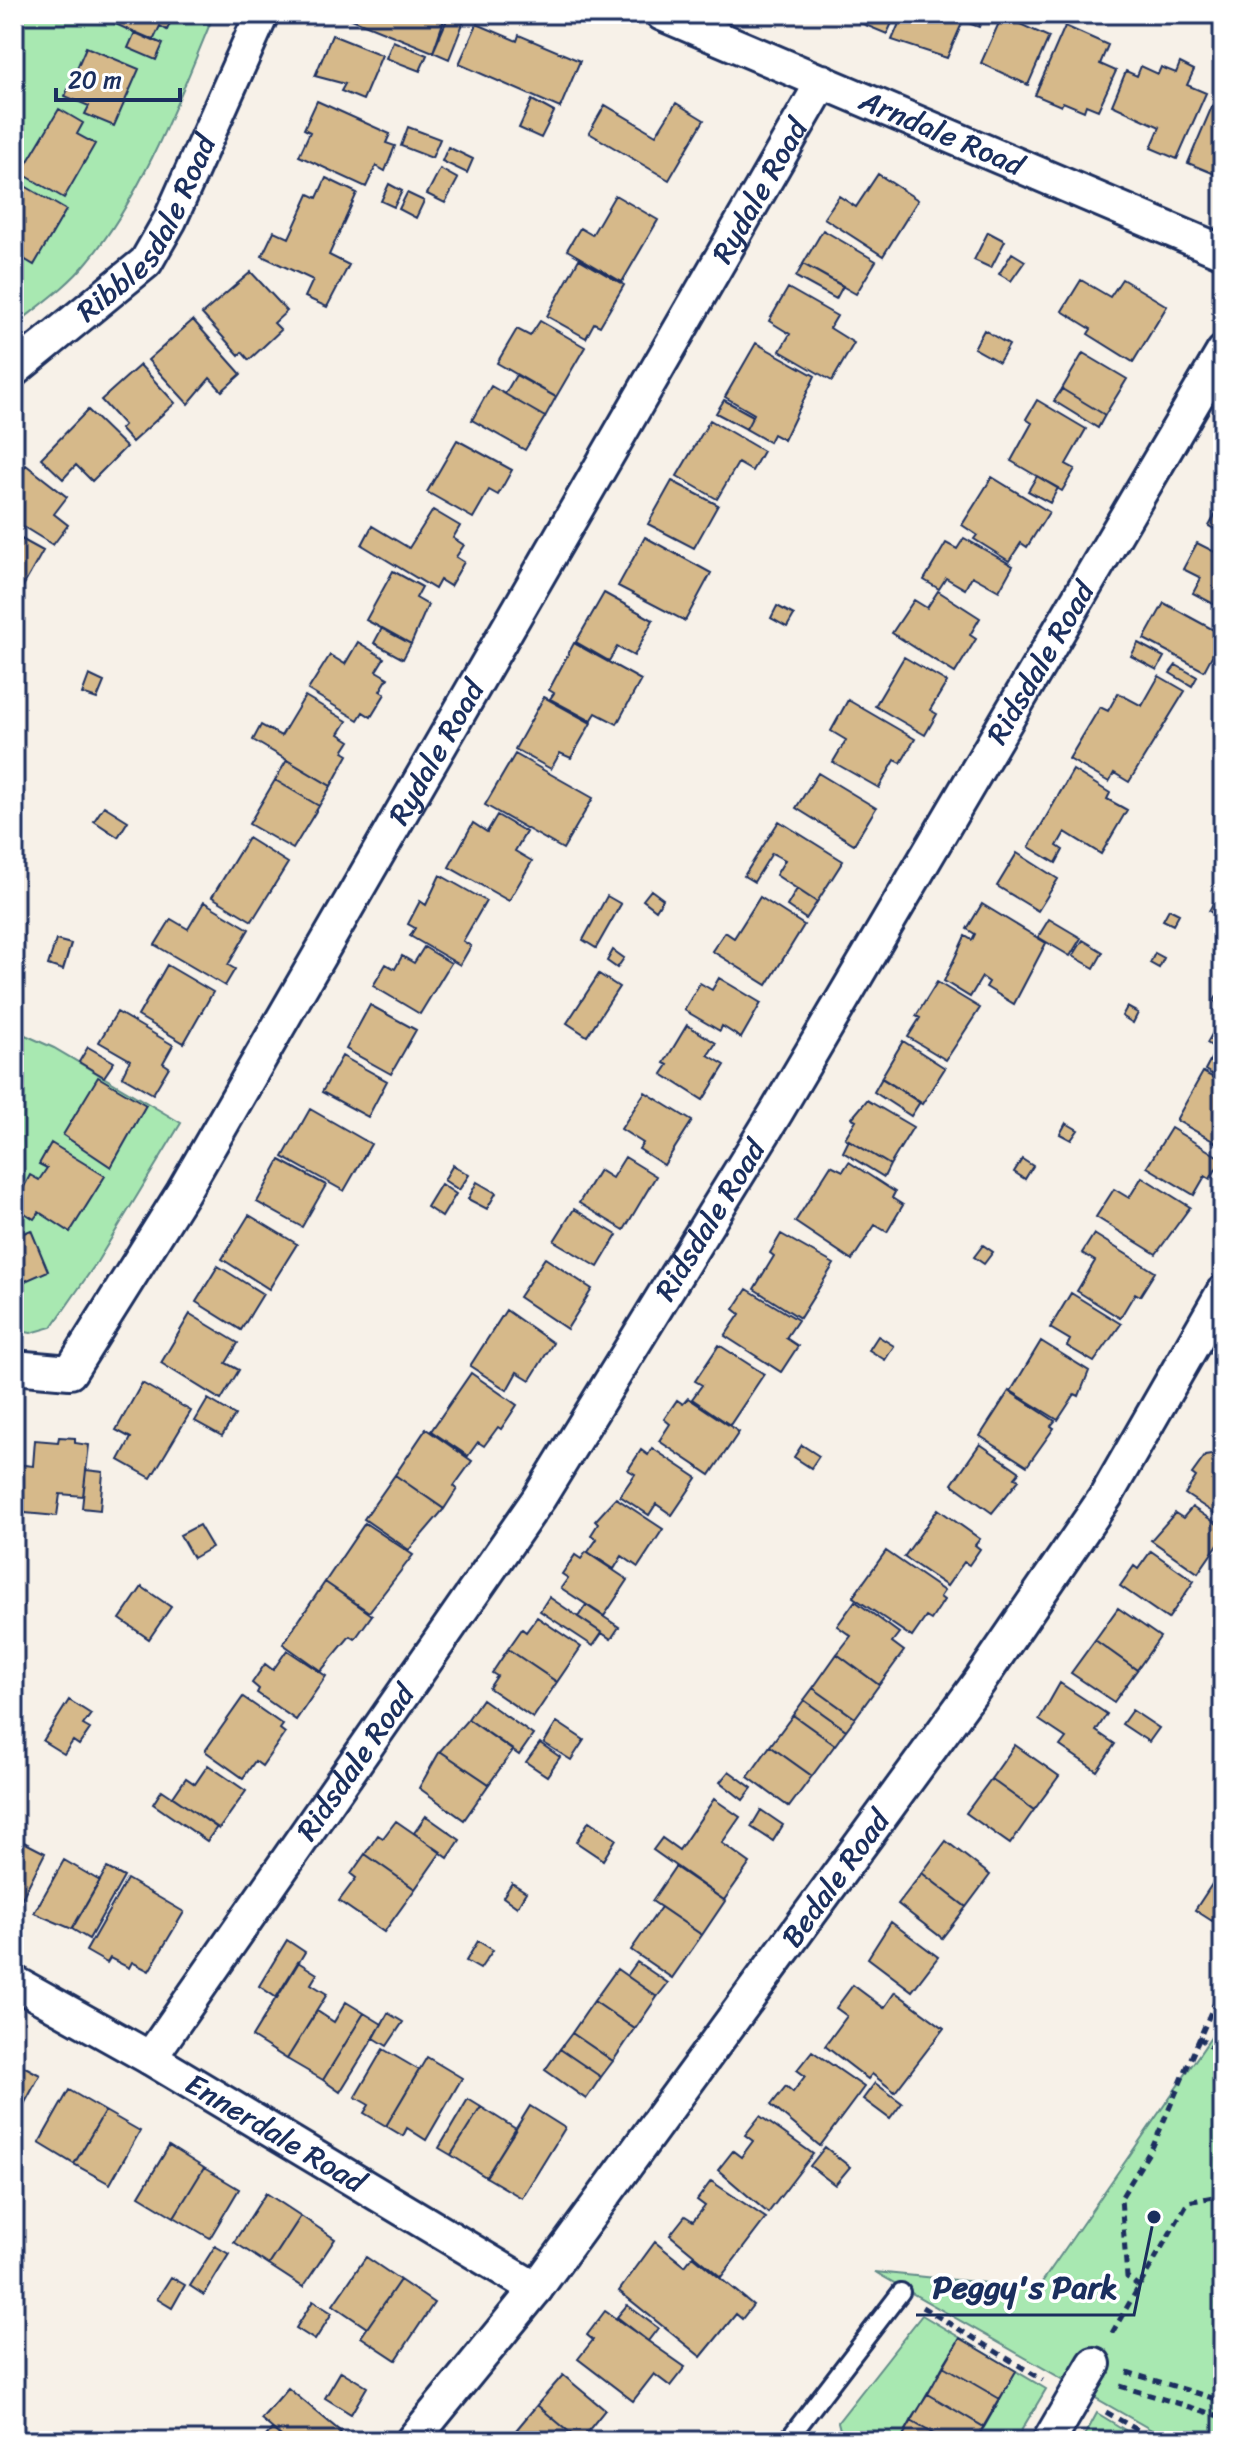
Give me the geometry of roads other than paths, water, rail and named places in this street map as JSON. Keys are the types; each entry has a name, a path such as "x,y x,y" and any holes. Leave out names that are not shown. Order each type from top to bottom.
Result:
{"street":[{"name":"Ribblesdale Road","path":"14,370 146,262 170,220 262,14"},
{"name":"Arndale Road","path":"662,14 1223,252"},
{"name":"Rydale Road","path":"14,1367 70,1372 183,1192 823,81"},
{"name":"Ridsdale Road","path":"150,2058 539,1498 777,1111 1223,352"},
{"name":"Bedale Road","path":"412,2441 536,2289 979,1682 1106,1496 1223,1292"},
{"name":"Ennerdale Road","path":"14,1982 150,2058 536,2289"},
{"path":"1049,2441 1084,2403 1105,2366"}],"lane":[{"path":"787,2441 901,2292"}],"place":[{"name":"Peggy's Park","path":"1154,2217"}]}
